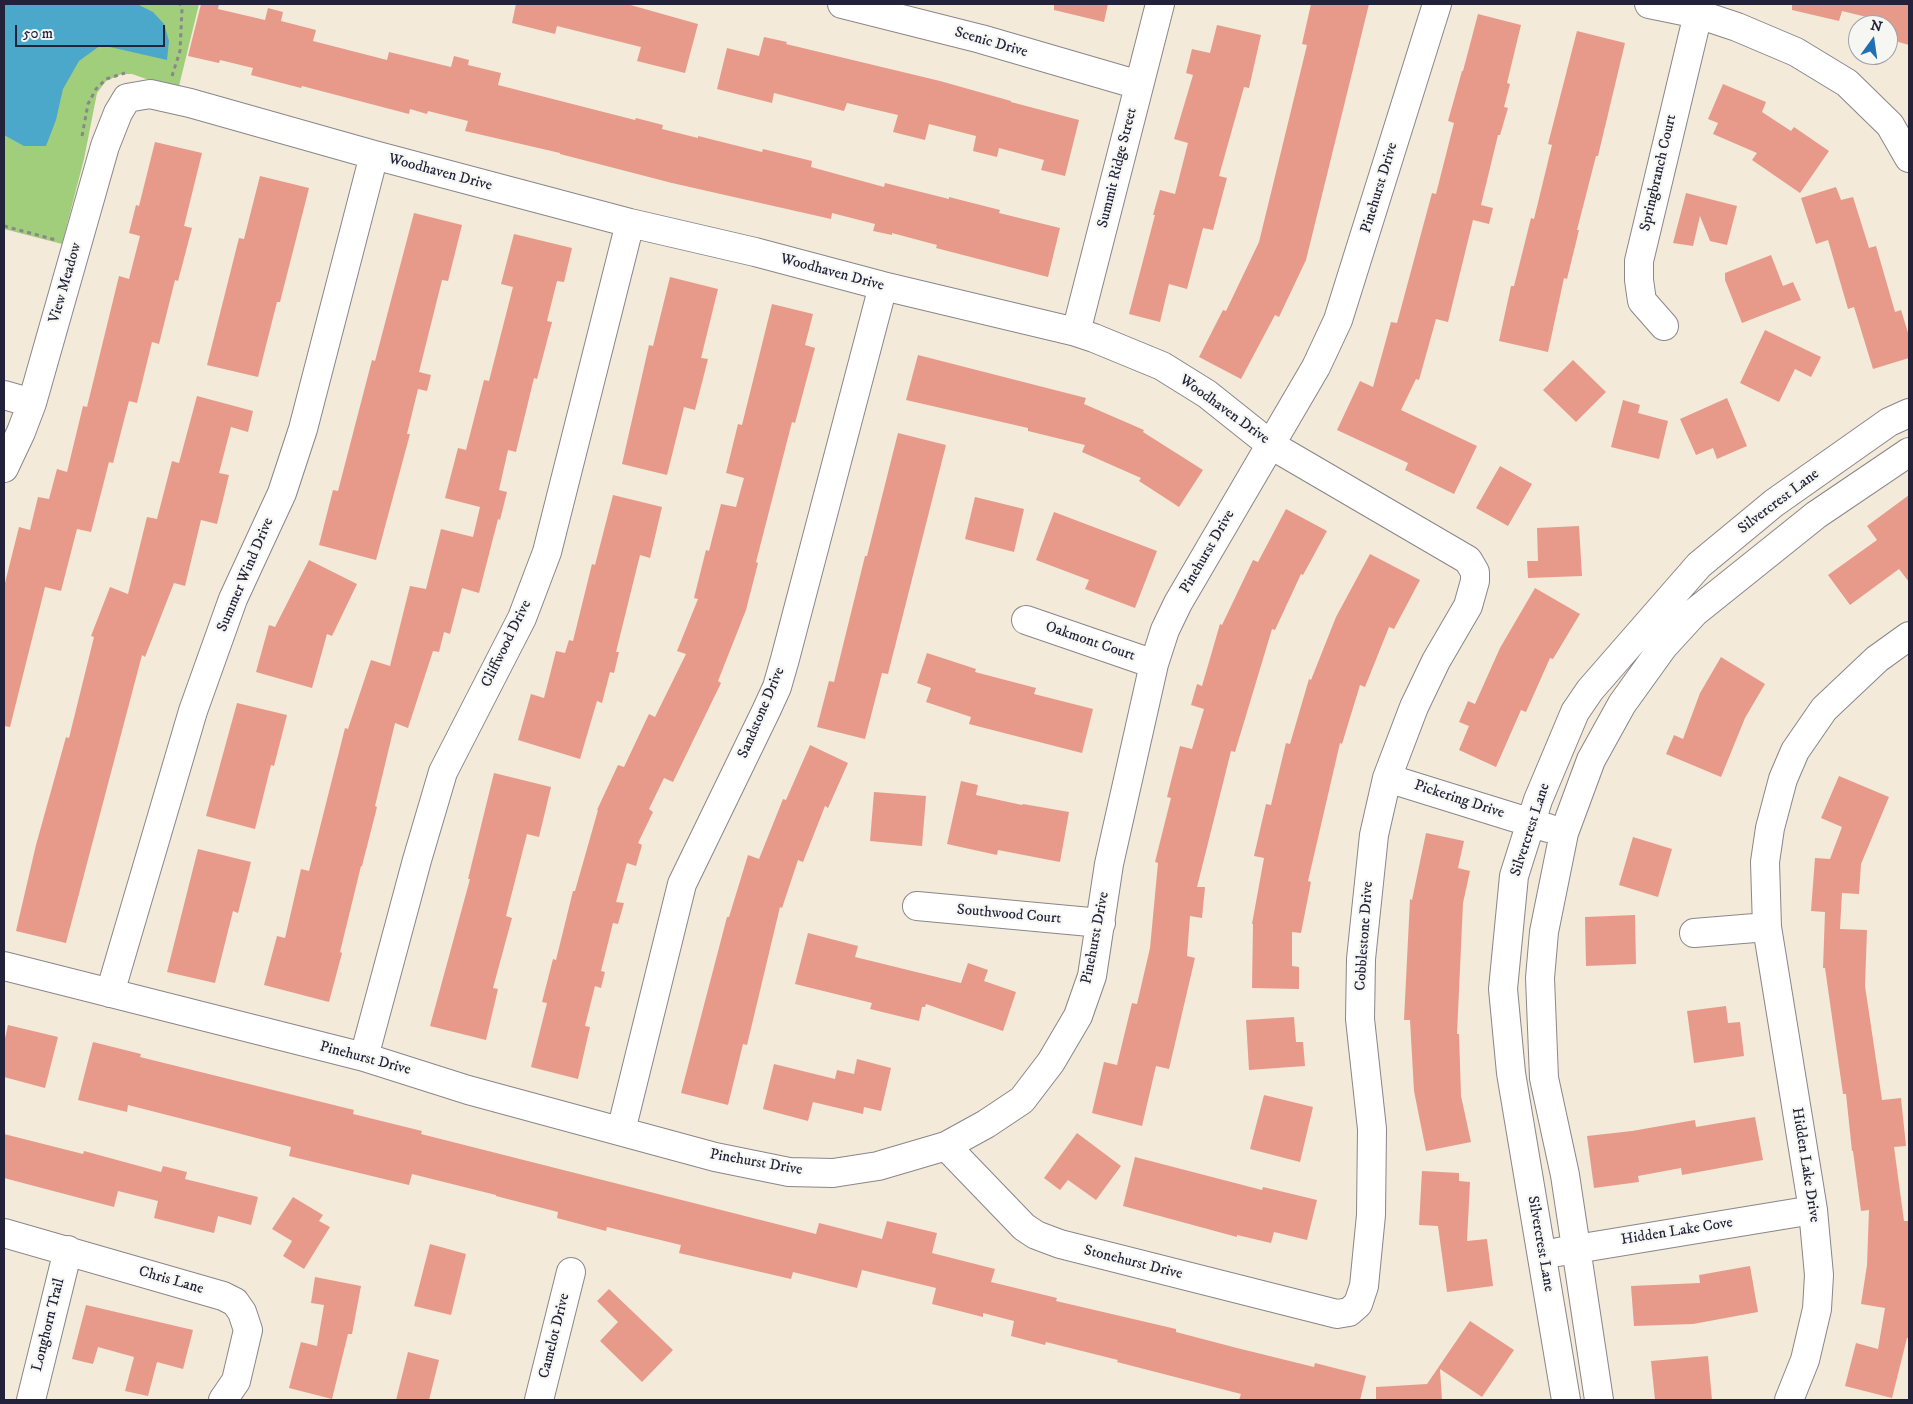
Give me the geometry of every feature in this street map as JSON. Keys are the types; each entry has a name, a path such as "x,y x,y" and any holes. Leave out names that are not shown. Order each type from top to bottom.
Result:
{"street":[{"name":"Scenic Drive","path":"842,4 981,39 1139,85"},
{"name":"Summit Ridge Street","path":"1076,332 1160,4"},
{"name":"Pinehurst Drive","path":"4,966 364,1057 468,1090 715,1157 789,1172 833,1173 878,1166 946,1146 986,1124 1022,1100 1051,1062 1078,1016 1092,976 1109,864 1154,664 1166,630 1178,603 1316,367 1338,320 1438,4"},
{"path":"1649,4 1698,14 1737,27 1796,52 1846,83 1900,121 1909,158"},
{"name":"Springbranch Court","path":"1664,326 1642,301 1639,260 1698,14"},
{"name":"Woodhaven Drive","path":"126,98 150,94 190,103 374,155 630,223 755,252 883,286 1076,332 1124,349 1162,366 1207,394 1271,445 1468,560 1474,572 1475,581"},
{"name":"View Meadow","path":"4,468 32,403 105,146 118,112 126,98"},
{"name":"Summer Wind Drive","path":"110,993 193,711 233,599 282,493 303,429 374,155"},
{"name":"Cliffwood Drive","path":"364,1057 416,860 443,772 522,618 547,552 630,223"},
{"name":"Sandstone Drive","path":"621,1132 682,884 777,687 883,286"},
{"path":"4,395 32,403"},
{"name":"Silvercrest Lane","path":"1566,1400 1511,1073 1503,989 1514,876 1538,800 1575,712 1590,690 1699,565 1774,503 1889,422 1909,413"},
{"path":"1599,1400 1565,1175 1544,1078 1540,978 1544,932 1564,833 1590,760 1622,704 1663,647 1695,612 1816,515 1909,452"},
{"name":"Cobblestone Drive","path":"1353,1308 1358,1304 1364,1286 1371,1215 1372,1129 1360,1019 1361,959 1374,835 1387,778 1414,707 1436,661 1468,606 1475,581"},
{"name":"Oakmont Court","path":"1026,620 1154,664"},
{"name":"Hidden Lake Drive","path":"1789,1400 1805,1360 1817,1309 1819,1275 1813,1210 1767,927 1765,862 1770,828 1783,778 1795,750 1824,709 1878,659 1909,636"},
{"name":"Pickering Drive","path":"1387,778 1564,833"},
{"name":"Southwood Court","path":"917,906 1101,923"},
{"path":"1694,933 1767,927"},
{"name":"Stonehurst Drive","path":"946,1146 1024,1227 1036,1235 1060,1244 1337,1314 1348,1312 1353,1308"},
{"name":"Hidden Lake Cove","path":"1542,1255 1813,1210"},
{"name":"Chris Lane","path":"4,1233 223,1296 235,1302 242,1312 248,1330 236,1381 223,1400"},
{"name":"Longhorn Trail","path":"31,1400 68,1250"},
{"name":"Camelot Drive","path":"539,1400 571,1272"}],"path":[{"path":"170,81 180,51 182,10 180,4"},
{"path":"4,226 56,240"}],"green space":[{"path":"4,4 199,4 178,90 132,74 122,74 106,81 97,93 84,159 62,244 4,229"}],"water":[{"path":"4,4 137,4 153,12 164,24 169,41 167,60 101,45 79,61 63,89 56,120 46,146 24,146 4,135"}],"building":[{"path":"201,4 219,4 218,9 265,20 268,8 283,12 281,21 316,30 313,41 387,60 389,52 451,67 454,56 469,60 468,65 501,73 498,85 635,120 636,118 663,125 662,129 698,138 698,136 762,152 763,149 812,161 811,167 884,187 885,183 949,199 949,197 1000,210 999,213 1060,228 1048,277 936,248 937,245 892,233 892,235 873,231 875,224 832,213 831,219 672,183 560,153 465,131 468,121 428,111 427,114 410,109 409,114 302,86 301,88 251,75 253,68 220,60 219,63 188,56"},
{"path":"516,4 627,4 698,24 685,73 637,61 641,47 557,26 555,34 512,23"},
{"path":"1054,4 1108,4 1104,22 1054,10"},
{"path":"1311,4 1369,4 1306,260 1279,317 1275,315 1241,379 1199,357 1223,310 1226,311 1259,242 1307,45 1302,44"},
{"path":"1792,4 1909,4 1909,45 1898,42 1898,15 1858,15 1842,11 1839,21 1792,10"},
{"path":"1478,14 1521,25 1507,83 1510,84 1504,107 1508,108 1500,135 1498,135 1481,205 1493,208 1489,224 1473,220 1448,322 1436,319 1419,380 1416,379 1401,410 1477,446 1454,494 1405,470 1408,463 1337,430 1360,381 1373,387 1391,322 1397,323 1432,193 1436,194 1454,123 1448,121"},
{"path":"1217,25 1261,35 1249,88 1244,87 1219,176 1227,178 1213,230 1203,228 1187,289 1169,284 1160,322 1129,314 1160,190 1175,194 1188,143 1174,139 1193,75 1186,73 1192,49 1210,53"},
{"path":"1577,31 1625,43 1598,156 1596,156 1577,230 1579,230 1567,279 1564,278 1548,352 1499,341 1511,286 1514,286 1531,218 1534,219 1552,145 1548,144"},
{"path":"764,37 940,81 1079,120 1065,176 1041,170 1044,160 999,148 997,157 973,151 976,136 929,124 925,140 893,132 898,115 847,103 844,111 774,93 772,103 717,89 727,48 759,56"},
{"path":"1723,84 1766,102 1762,112 1791,131 1794,127 1829,151 1800,193 1752,160 1757,153 1713,134 1718,123 1708,119"},
{"path":"155,142 202,153 184,226 192,228 178,281 175,280 159,344 152,342 137,403 129,401 113,463 109,462 91,532 77,529 61,591 45,587 10,727 4,726 4,587 19,527 30,530 38,497 49,499 57,469 67,472 83,406 87,407 119,276 129,279 140,236 129,233 136,205 139,206"},
{"path":"260,176 309,188 280,302 277,302 258,377 207,365 239,238 244,239"},
{"path":"1836,187 1841,200 1853,197 1869,248 1876,246 1895,312 1901,310 1909,336 1909,358 1873,369 1854,307 1848,309 1828,240 1816,244 1801,198"},
{"path":"1686,193 1737,206 1727,245 1710,241 1700,216 1693,246 1673,243"},
{"path":"414,213 462,225 448,281 442,280 419,372 431,375 427,391 418,389 407,434 410,434 376,560 319,545 333,490 338,491 372,360 375,361"},
{"path":"514,234 572,248 564,282 557,281 547,321 552,322 537,379 534,378 516,452 508,450 499,490 507,492 479,593 462,588 450,634 444,632 439,652 433,651 408,728 395,723 375,806 377,807 329,1002 264,985 277,936 285,938 301,869 309,871 345,728 348,729 371,660 390,666 410,586 426,589 441,529 473,537 480,507 445,498 458,448 466,450 484,380 489,381 513,287 501,284"},
{"path":"1771,255 1783,286 1793,282 1801,300 1742,323 1725,280 1725,273"},
{"path":"670,277 718,289 701,358 708,359 695,410 684,407 667,475 622,464 649,345 653,346"},
{"path":"772,304 813,314 805,345 815,348 795,423 792,422 756,562 758,563 746,610 718,681 721,683 673,782 664,778 649,809 653,812 638,843 642,845 636,866 627,863 616,902 624,903 618,924 613,923 601,971 605,972 601,988 595,986 585,1026 590,1027 578,1079 531,1067 547,1003 542,1002 553,959 556,960 573,891 575,891 597,810 618,765 624,767 649,714 655,717 686,654 677,651 698,599 694,598 706,550 709,551 721,504 736,507 744,478 726,473 738,424 742,425"},
{"path":"1765,330 1821,357 1811,377 1795,369 1779,402 1740,383"},
{"path":"918,355 1086,398 1084,404 1144,430 1143,432 1203,470 1179,507 1139,481 1141,478 1082,452 1085,445 1028,431 1028,428 906,400"},
{"path":"1573,360 1606,392 1576,422 1543,390"},
{"path":"197,396 253,411 248,432 231,427 219,473 229,475 217,524 201,520 185,586 174,583 145,657 142,655 66,943 16,931 36,845 66,737 69,738 94,637 91,636 110,587 128,594 147,517 157,519 172,461 179,463"},
{"path":"1727,398 1747,446 1717,459 1713,448 1696,455 1680,419"},
{"path":"1623,400 1640,405 1638,413 1668,421 1659,459 1611,447"},
{"path":"898,433 946,445 888,674 882,673 865,739 817,727 829,681 834,682"},
{"path":"1500,466 1532,484 1508,526 1476,508"},
{"path":"613,495 662,507 650,558 640,555 616,652 619,652 614,673 610,672 602,703 597,701 580,759 518,740 531,694 544,698 556,651 565,653 569,640 573,641 592,564 595,565"},
{"path":"1909,495 1909,582 1899,569 1850,605 1828,575 1877,540 1867,526"},
{"path":"975,497 1024,509 1014,552 965,539"},
{"path":"1286,509 1327,531 1303,575 1301,574 1275,630 1272,629 1235,752 1231,751 1197,887 1205,887 1202,918 1190,916 1187,956 1195,958 1169,1069 1156,1066 1142,1126 1092,1113 1104,1062 1117,1065 1132,1003 1137,1004 1150,948 1158,863 1155,862 1171,798 1167,797 1180,746 1192,749 1204,709 1191,705 1197,684 1202,686 1220,624 1222,625 1253,560 1258,562"},
{"path":"1054,512 1157,551 1135,608 1085,589 1089,580 1036,560"},
{"path":"1579,526 1582,576 1528,578 1527,561 1538,561 1537,528"},
{"path":"1370,554 1420,580 1394,629 1389,627 1365,687 1360,685 1342,744 1340,743 1308,881 1311,882 1301,933 1292,932 1292,966 1299,967 1299,989 1252,988 1252,924 1264,858 1254,856 1266,804 1271,805 1286,743 1290,744 1309,679 1311,680 1336,617"},
{"path":"309,560 357,584 332,636 327,634 312,688 256,672 269,625 275,627"},
{"path":"1535,588 1580,614 1553,659 1550,658 1526,712 1521,710 1496,767 1459,750 1469,726 1459,722 1468,701 1475,704 1500,648"},
{"path":"927,653 976,669 975,672 1036,688 1034,694 1093,709 1082,753 969,724 971,717 926,702 931,688 917,683"},
{"path":"1721,657 1765,684 1745,718 1721,777 1666,754 1674,735 1683,739 1700,693"},
{"path":"237,703 287,715 274,766 271,765 255,829 206,816"},
{"path":"810,745 848,763 828,808 825,806 803,862 798,860 782,908 780,907 747,1045 743,1044 728,1105 681,1093 727,917 729,917 748,855 759,859 783,799 786,800"},
{"path":"494,773 551,787 539,837 527,834 506,916 512,918 493,988 498,989 486,1040 430,1026 470,879 468,879"},
{"path":"1839,776 1889,797 1861,864 1859,894 1842,893 1840,929 1867,930 1865,986 1882,1100 1901,1098 1906,1146 1894,1147 1904,1221 1909,1221 1909,1338 1907,1338 1892,1398 1845,1386 1856,1343 1878,1349 1885,1308 1861,1304 1867,1265 1869,1210 1861,1211 1846,1094 1843,1094 1825,968 1823,968 1825,912 1811,911 1815,858 1830,859 1842,827 1821,818"},
{"path":"961,781 978,785 976,795 1022,805 1069,812 1060,862 998,850 997,855 947,844"},
{"path":"874,792 926,796 922,846 870,841"},
{"path":"1426,833 1464,841 1458,868 1470,871 1463,903 1457,1034 1459,1034 1461,1096 1471,1142 1426,1151 1414,1091 1410,1020 1404,1020 1410,899 1412,900"},
{"path":"1633,837 1672,849 1658,897 1619,885"},
{"path":"198,849 251,862 238,913 233,911 215,983 167,972"},
{"path":"1635,915 1636,964 1586,966 1585,917"},
{"path":"808,933 858,946 855,957 961,983 968,963 988,970 984,981 1016,992 1003,1031 926,1004 925,1007 922,1007 919,1021 870,1009 872,1003 795,984"},
{"path":"1726,1006 1728,1023 1740,1022 1744,1056 1694,1063 1687,1011"},
{"path":"1294,1017 1296,1042 1303,1042 1305,1066 1249,1070 1246,1020"},
{"path":"8,1025 58,1037 45,1088 4,1077 4,1043"},
{"path":"93,1042 141,1054 140,1057 354,1110 353,1114 422,1131 421,1134 816,1234 819,1223 882,1239 887,1221 937,1233 932,1253 995,1269 991,1282 1057,1298 1056,1301 1176,1329 1176,1332 1237,1348 1314,1367 1315,1363 1366,1376 1360,1400 1239,1400 1241,1394 1117,1362 1118,1360 1046,1342 1045,1345 1011,1336 1014,1321 983,1313 983,1317 932,1304 936,1288 862,1270 857,1288 793,1272 791,1279 679,1253 681,1245 607,1227 606,1231 557,1218 558,1212 496,1195 412,1174 409,1185 289,1156 291,1147 218,1128 128,1105 127,1112 78,1100"},
{"path":"857,1059 891,1068 881,1111 864,1107 863,1114 813,1102 808,1121 763,1109 774,1064 835,1079 837,1070 854,1074"},
{"path":"1264,1095 1313,1107 1300,1162 1250,1149"},
{"path":"1755,1117 1763,1160 1682,1175 1681,1168 1638,1176 1639,1182 1594,1188 1587,1136 1632,1131 1695,1120 1696,1127"},
{"path":"1077,1133 1121,1166 1096,1200 1068,1180 1060,1190 1044,1178"},
{"path":"4,1134 83,1154 84,1151 161,1172 163,1166 187,1172 185,1179 258,1197 251,1225 218,1216 214,1233 154,1218 158,1201 118,1191 114,1207 4,1178"},
{"path":"1135,1157 1262,1190 1263,1187 1317,1200 1307,1240 1274,1232 1271,1243 1237,1235 1237,1237 1123,1206"},
{"path":"1422,1171 1459,1173 1459,1181 1470,1182 1467,1241 1487,1239 1493,1286 1447,1292 1438,1226 1419,1225"},
{"path":"293,1197 323,1215 319,1221 330,1227 304,1269 283,1256 292,1241 272,1229"},
{"path":"430,1244 466,1254 451,1315 414,1306"},
{"path":"1750,1266 1758,1312 1693,1324 1634,1326 1631,1286 1700,1283 1699,1275"},
{"path":"315,1277 361,1286 352,1334 348,1334 332,1399 289,1388 301,1342 317,1346 324,1305 311,1303"},
{"path":"609,1289 673,1350 642,1382 600,1341 618,1322 597,1301"},
{"path":"86,1305 193,1330 183,1369 157,1362 148,1396 125,1391 134,1357 98,1347 93,1364 72,1359"},
{"path":"1470,1321 1514,1350 1482,1397 1440,1369 1442,1400 1376,1400 1376,1387 1427,1384"},
{"path":"408,1352 439,1360 429,1400 396,1400"},
{"path":"1708,1356 1712,1400 1655,1400 1651,1361"}]}
